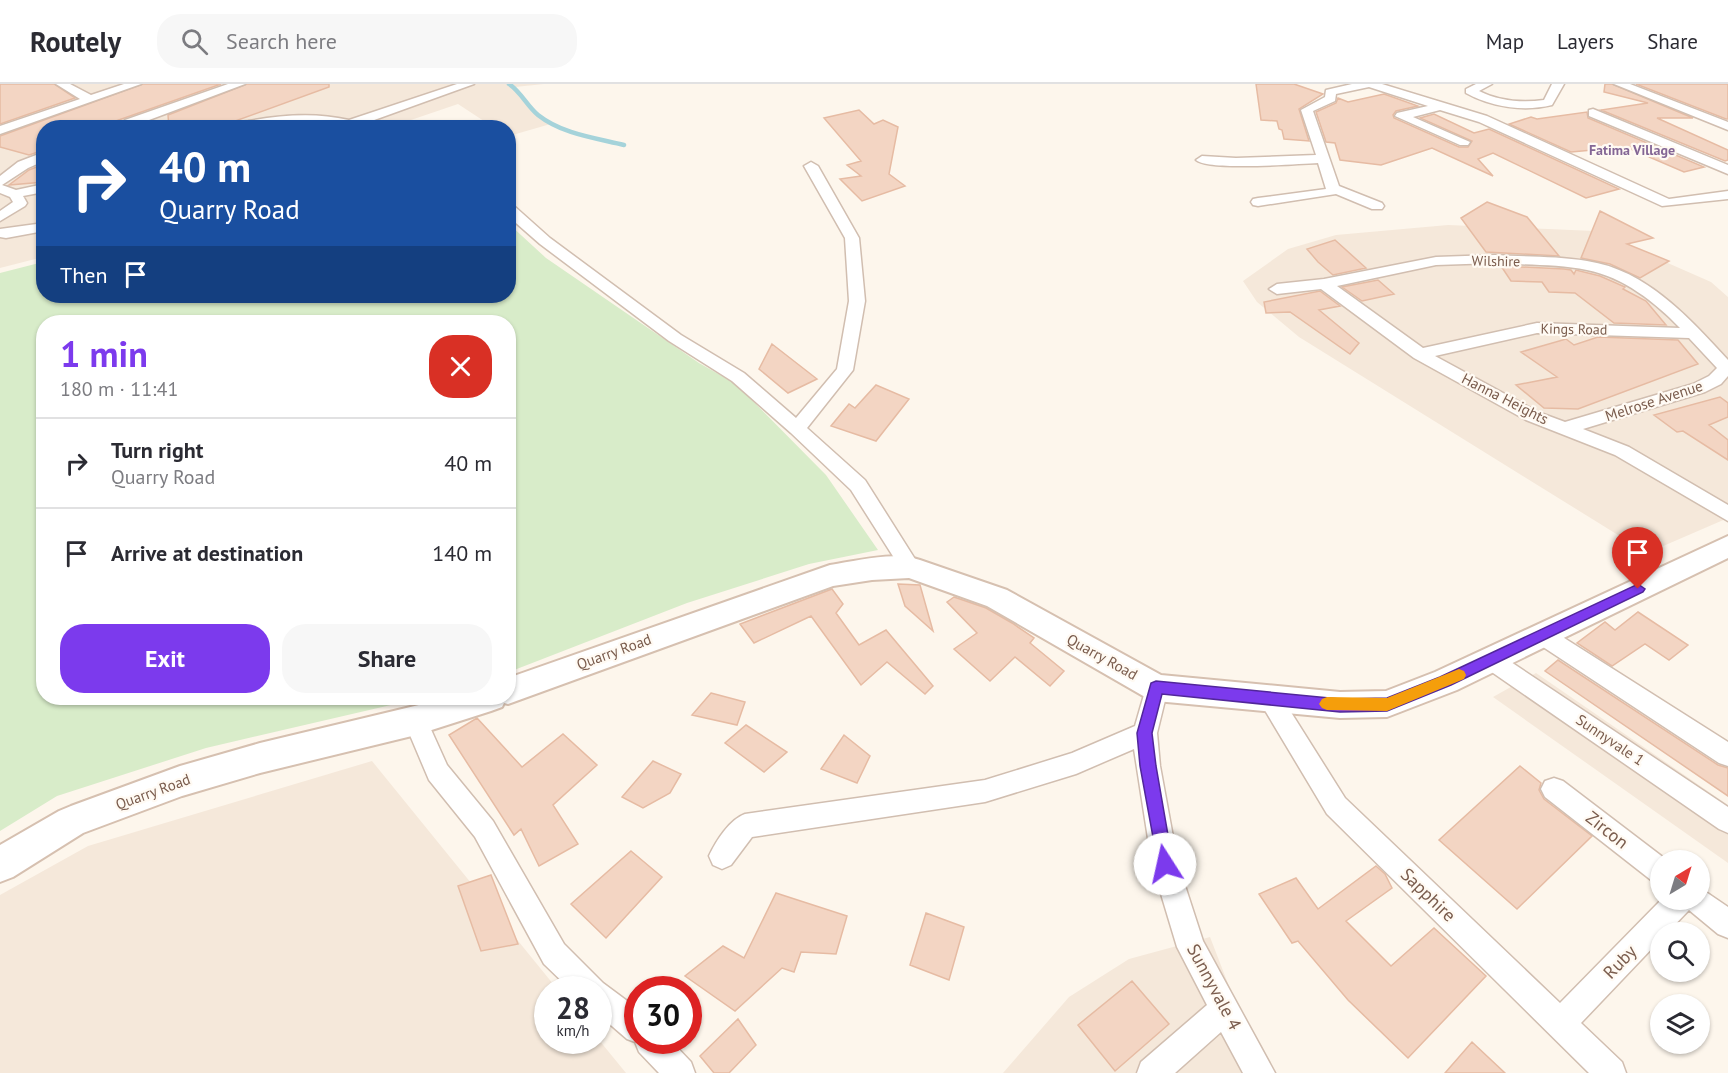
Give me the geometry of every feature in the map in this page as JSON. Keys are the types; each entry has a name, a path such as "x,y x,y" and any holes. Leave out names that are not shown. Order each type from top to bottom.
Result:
{"street":[{"path":"62,84 89,99"},
{"path":"0,130 135,84"},
{"path":"137,120 239,84"},
{"path":"1333,188 1325,159 1306,110 1331,99 1330,92 1369,84 1483,119 1667,203 1728,195"},
{"path":"1486,84 1470,91 1480,97 1533,106 1548,103 1558,84"},
{"path":"1620,84 1728,126"},
{"path":"372,120 465,85"},
{"path":"1440,106 1401,116 1464,142"},
{"path":"1593,113 1728,170"},
{"path":"283,120 304,117 334,120"},
{"path":"0,182 23,165 36,159"},
{"path":"1202,159 1236,162 1325,159"},
{"path":"797,429 844,370 856,301 852,238 811,166"},
{"path":"1258,202 1331,192 1333,188"},
{"path":"1333,188 1377,206"},
{"path":"0,189 15,194 36,190"},
{"path":"0,217 20,203 15,194"},
{"path":"516,215 545,241 675,338 738,377 797,429 858,485 910,567"},
{"path":"0,233 36,228"},
{"name":"Wilshire","path":"1277,289 1324,284 1436,261 1495,259 1587,265 1602,268 1655,295 1695,333"},
{"name":"Hanna Heights","path":"1324,284 1420,354 1532,416 1622,451 1728,514"},
{"name":"Kings Road","path":"1420,354 1537,328 1695,333"},
{"name":"Melrose Avenue","path":"1567,428 1699,388 1715,380 1726,368 1695,333"},
{"name":"Quarry Road","path":"516,688 830,576 872,569 910,567 997,598 1156,688 1340,705 1387,704 1491,660 1728,546"},
{"path":"1542,635 1728,755"},
{"name":"Sunnyvale 1","path":"1491,660 1728,821"},
{"name":"Sunnyvale 4","path":"1156,688 1145,733 1148,766 1165,864 1191,947 1260,1073"},
{"name":"Sapphire","path":"1269,697 1336,806 1611,1073"},
{"name":"Quarry Road","path":"0,865 71,822 180,781 260,758 416,721 468,705"},
{"path":"416,721 438,772 484,829 554,954 577,976"},
{"path":"722,856 745,826 986,791 1076,763 1145,733"},
{"name":"Zircon","path":"1554,789 1650,863"},
{"name":"Ruby","path":"1561,1023 1670,910"},
{"path":"1710,910 1728,924"},
{"path":"612,1007 624,1016"},
{"path":"1152,1073 1225,1009"},
{"path":"662,1054 680,1073"}],"shaded area":[{"path":"0,84 544,84 515,87 521,98 539,116 554,123 516,134 516,120 482,120 458,104 411,120 36,120 36,259 0,268"},
{"path":"1448,225 1595,231 1711,282 1728,297 1728,518 1647,553 1299,337 1257,302 1243,281 1288,249 1336,235"},
{"path":"1536,673 1728,805 1728,863 1710,850 1493,697"},
{"path":"372,761 547,976 534,976 534,1054 610,1054 626,1073 0,1073 0,895 88,846"},
{"path":"1210,937 1237,1007 1272,1073 1003,1073 1069,997 1129,959"}],"green space":[{"path":"516,230 546,258 699,363 736,384 826,475 878,550 809,564 687,603 516,669 516,315 36,315 36,705 391,705 206,748 57,796 0,831 0,273 36,264 36,303 516,303"}],"building":[{"path":"0,84 54,84 75,98 0,124"},
{"path":"143,84 221,84 119,120 44,120"},
{"path":"247,84 329,84 329,87 238,120 168,120 168,115"},
{"path":"1256,84 1294,84 1323,94 1299,109 1309,141 1284,139 1277,121 1261,120"},
{"path":"1605,84 1612,84 1693,118 1657,118 1728,150 1728,160 1725,161 1601,110 1648,103 1604,92"},
{"path":"1636,84 1728,84 1728,119 1726,119"},
{"path":"1384,94 1418,106 1396,111 1394,118 1459,147 1468,147 1472,141 1420,118 1434,114 1474,133 1489,129 1619,189 1586,198 1493,153 1478,159 1493,176 1432,148 1381,165 1340,160 1335,143 1326,142 1316,112 1336,103 1338,98 1348,102"},
{"path":"859,110 874,124 883,120 898,127 889,174 905,186 862,201 840,179 861,176 847,165 861,161 824,118"},
{"path":"1587,112 1588,118 1704,167 1684,172 1626,147 1571,152 1509,124 1531,117 1537,119"},
{"path":"36,123 36,153 29,155 0,147 0,136"},
{"path":"36,167 36,183 9,185"},
{"path":"1487,202 1527,217 1559,256 1486,252 1461,218"},
{"path":"1600,211 1653,238 1627,244 1669,261 1640,278 1610,264 1581,258"},
{"path":"1335,240 1366,268 1333,275 1307,249"},
{"path":"1501,266 1564,269 1571,270 1574,274 1576,270 1600,276 1625,287 1623,289 1646,301 1666,325 1614,323 1575,293 1549,292 1542,282 1511,281"},
{"path":"1378,280 1394,294 1362,301 1342,287"},
{"path":"1320,291 1340,306 1319,310 1359,343 1350,354 1290,312 1266,313 1264,302"},
{"path":"1598,337 1678,340 1698,364 1578,409 1544,408 1516,385 1557,377 1521,352 1566,339 1574,345"},
{"path":"772,344 817,379 788,393 759,369"},
{"path":"876,385 909,399 876,441 831,426 849,404 855,408"},
{"path":"1720,397 1728,403 1728,417 1709,425 1728,440 1728,460 1683,431 1677,432 1654,415"},
{"path":"898,584 920,585 933,631 905,606"},
{"path":"832,589 843,604 836,613 859,645 886,630 933,686 925,694 887,662 861,685 811,616 754,643 740,624"},
{"path":"954,597 986,608 1012,623 1034,638 1030,643 1064,671 1050,686 1015,657 990,681 954,649 977,633 947,602"},
{"path":"1638,612 1688,645 1669,660 1645,644 1612,666 1577,643 1605,622 1615,630"},
{"path":"1558,660 1718,765 1728,768 1728,796 1545,671"},
{"path":"711,693 745,702 737,725 692,715"},
{"path":"477,718 522,767 563,734 597,765 553,805 578,844 539,866 521,829 514,835 449,735"},
{"path":"746,725 787,752 764,772 725,743"},
{"path":"844,735 870,756 857,783 821,769"},
{"path":"653,761 681,774 670,793 643,808 622,797"},
{"path":"1520,766 1541,783 1539,790 1544,799 1592,836 1517,909 1439,840"},
{"path":"631,851 662,877 606,938 571,904"},
{"path":"1376,866 1385,874 1392,888 1346,921 1391,966 1434,928 1486,976 1408,1058 1348,1000 1298,941 1292,943 1259,894 1296,878 1318,909"},
{"path":"491,875 518,944 481,951 458,886"},
{"path":"776,893 847,916 836,954 801,952 794,972 782,968 735,1011 702,988 702,976 685,976 723,946 744,958"},
{"path":"926,913 964,927 949,980 910,965"},
{"path":"1132,981 1169,1024 1115,1071 1078,1025"},
{"path":"738,1019 756,1045 729,1073 714,1073 700,1056"},
{"path":"1472,1042 1505,1073 1445,1073"}],"waterway":[{"path":"509,84 538,115 557,127 579,135 624,145"}],"slow traffic":[{"path":"1327,704 1387,704 1459,675"}],"district":[{"name":"Fatima Village","path":"1632,150"}],"route":[{"path":"1165,864 1148,766 1145,733 1156,688 1340,705 1387,704 1446,681 1638,589"}]}
